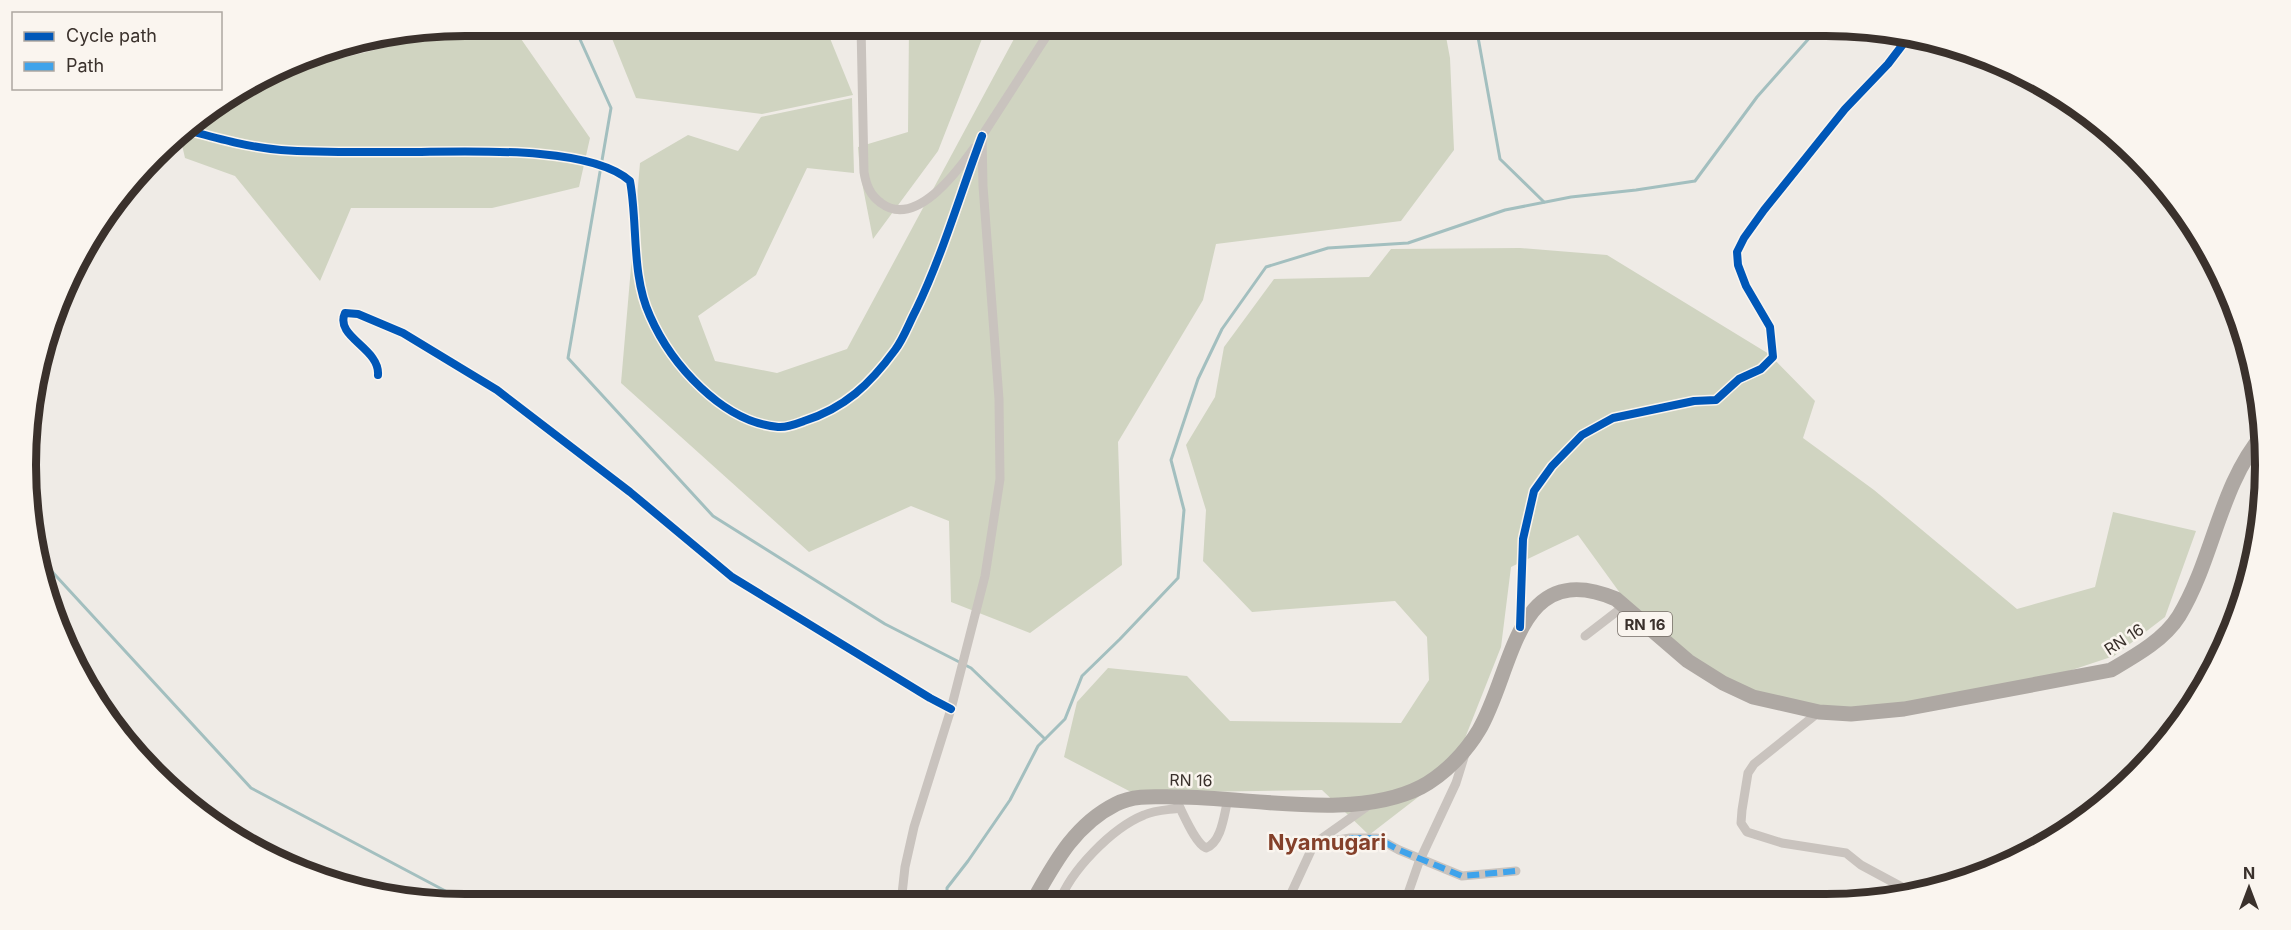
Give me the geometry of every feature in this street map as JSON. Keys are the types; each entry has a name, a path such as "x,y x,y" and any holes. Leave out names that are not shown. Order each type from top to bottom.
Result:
{"main road":[{"name":"RN 16","path":"1037,894 1055,861 1072,838 1090,820 1109,807 1129,799 1142,797 1177,803 1228,799 1333,805 1373,802 1395,797 1422,786 1449,766 1479,730 1493,700 1520,627 1532,610 1548,596 1565,591 1602,593 1616,599 1688,661 1723,683 1754,697 1819,712 1851,714 1904,709 2111,670 2163,634 2178,617 2202,566 2226,497 2254,445"}],"street":[{"path":"861,36 864,172 867,186 875,198 892,209 904,210 929,199 956,174 1047,36"},
{"path":"1520,627 1523,539 1534,491 1552,466 1582,435 1613,418 1694,401 1716,400 1739,379 1761,369 1773,357 1770,327 1746,286 1738,265 1737,252 1764,210 1845,109 1888,64 1904,43"},
{"path":"195,132 249,147 283,150 478,151 568,157 623,175 630,182 632,189 636,254 649,315 668,348 688,375 708,394 746,419 780,428 821,416 849,400 896,349 933,273 960,192 982,136"},
{"path":"902,894 905,867 914,828 951,709 985,576 997,502 1000,461 999,399 983,186 982,136"},
{"path":"378,375 378,366 374,358 347,332 343,323 345,313 358,314 404,333 497,390 630,492 732,577 951,709"},
{"path":"1585,636 1624,606"},
{"path":"1819,712 1754,764 1748,773 1742,810 1743,828 1748,832 1782,843 1846,853 1864,867 1902,887"},
{"path":"1408,894 1420,859 1456,783 1468,746"},
{"path":"1064,894 1075,873 1091,853 1134,820 1177,803 1201,846 1206,848 1211,846 1217,837 1228,799"},
{"path":"1291,894 1314,844 1373,802"},
{"path":"1314,844 1350,838 1377,838 1462,876 1516,871"}],"green space":[{"path":"519,36 590,138 579,187 492,208 351,208 320,281 235,176 185,158 181,143 250,93 301,69 320,62 420,39"},
{"path":"611,36 829,36 853,95 762,114 636,98"},
{"path":"909,36 983,36 938,151 873,239 860,172 858,147 908,132"},
{"path":"1016,36 1446,36 1450,58 1454,150 1401,221 1216,244 1203,300 1118,442 1122,565 1030,633 951,602 949,521 911,506 809,552 621,383 640,163 688,135 738,151 761,117 852,98 854,173 807,168 756,275 698,316 715,361 777,373 847,349"},
{"path":"1520,248 1607,255 1769,354 1815,401 1803,438 1874,490 2017,609 2095,587 2113,512 2196,531 2165,617 2114,656 1991,697 1843,716 1732,695 1654,640 1578,535 1511,567 1501,647 1452,771 1369,835 1322,790 1133,793 1064,757 1077,702 1108,668 1187,676 1230,721 1401,723 1429,680 1427,637 1395,601 1252,612 1203,561 1206,510 1186,445 1215,397 1224,347 1274,279 1369,277 1391,249"}],"waterway":[{"path":"579,36 611,108 568,358 713,516 885,624 971,668 1045,739"},
{"path":"1478,36 1500,159 1544,202"},
{"path":"947,894 947,888 1010,800 1038,746 1065,719 1082,676 1178,578 1184,510 1171,460 1198,379 1222,329 1266,267 1328,248 1408,243 1505,210 1571,197 1695,181 1757,97 1811,36"},
{"path":"49,568 251,788 450,893"}],"marked path":[{"path":"1314,844 1350,838 1377,838 1399,850 1462,876 1516,871"}],"cycle path":[{"path":"1520,627 1523,539 1534,491 1552,466 1582,435 1613,418 1694,401 1716,400 1739,379 1761,369 1773,357 1770,327 1746,286 1738,265 1737,252 1764,210 1845,109 1888,64 1904,43"},
{"path":"195,132 268,149 312,152 489,151 555,156 585,161 611,169 630,181 640,284 650,316 671,353 701,388 718,402 757,423 778,427 791,426 819,416 844,402 876,374 898,345 935,267 982,136"},
{"path":"378,375 377,366 372,357 346,329 343,321 345,313 358,314 403,333 497,390 630,492 732,577 951,709"}],"district":[{"name":"Nyamugari","path":"1327,842"}]}
